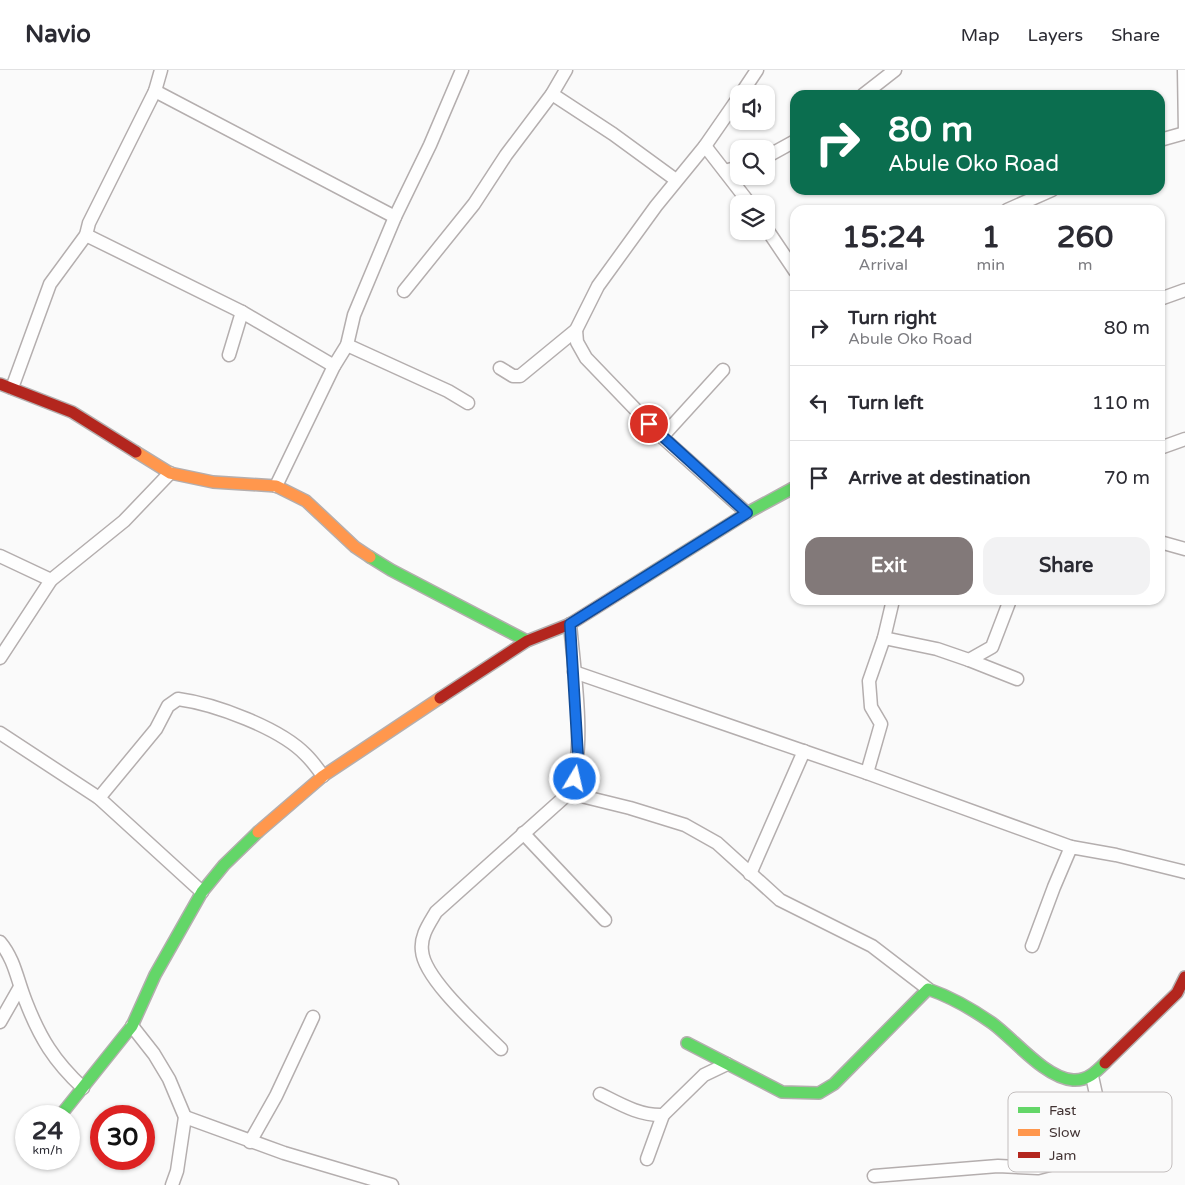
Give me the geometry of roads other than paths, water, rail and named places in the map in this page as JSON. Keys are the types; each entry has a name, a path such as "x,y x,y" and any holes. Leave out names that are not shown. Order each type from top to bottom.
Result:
{"street":[{"path":"161,70 155,91 89,224 86,235 50,284 6,386 72,412 170,473 213,482 276,486 306,501 355,547 391,570 527,641"},
{"path":"276,486 334,366 347,345 354,315 394,218 430,145 462,70"},
{"path":"404,291 474,204 506,155 552,94 566,70"},
{"path":"746,85 756,70"},
{"path":"870,90 895,70"},
{"path":"1165,139 1185,133 1184,70"},
{"path":"155,91 394,218"},
{"path":"552,94 614,134 676,180"},
{"path":"500,368 514,376 520,376 576,330 598,286 676,180 705,146 730,110"},
{"path":"775,152 790,144"},
{"path":"705,146 743,195"},
{"path":"725,171 730,170"},
{"path":"1018,205 1041,195"},
{"path":"86,235 242,312 334,366"},
{"path":"774,240 790,264"},
{"path":"1165,297 1185,290"},
{"path":"229,355 242,312"},
{"path":"576,330 577,342 586,358 662,437 747,513"},
{"path":"347,345 448,391 468,403"},
{"path":"662,437 723,370"},
{"path":"1165,446 1185,439"},
{"path":"0,658 51,580 124,521 170,473"},
{"path":"69,1105 132,1026 156,975 202,892 224,865 261,829 324,776 527,641 570,624 747,513 790,490"},
{"path":"1165,543 1185,549"},
{"path":"0,556 51,580"},
{"path":"867,773 881,724 872,707 869,681 884,638 892,605"},
{"path":"970,660 992,647 1008,605"},
{"path":"501,1049 436,981 424,963 421,949 424,933 436,912 569,793 575,779 578,756 570,624"},
{"path":"884,638 937,649 1017,679"},
{"path":"574,672 867,773 1071,848 1116,855 1185,872"},
{"path":"99,798 156,729 168,706 178,699 192,701 232,713 271,731 305,753 324,776"},
{"path":"0,733 99,798 202,892"},
{"path":"750,874 804,751"},
{"path":"569,793 630,808 685,825 717,843 780,900 872,946 928,989 950,997 993,1024 1053,1074 1073,1080 1092,1076 1181,998 1185,977"},
{"path":"523,833 605,920"},
{"path":"1032,946 1071,848"},
{"path":"0,942 9,952 15,965 20,987 49,1049 59,1065 83,1088"},
{"path":"0,1022 20,987"},
{"path":"687,1043 782,1092 819,1093 834,1084 928,989"},
{"path":"250,1142 276,1096 313,1017"},
{"path":"132,1026 164,1071 184,1117 177,1171 172,1185"},
{"path":"647,1159 664,1115 704,1075 727,1064"},
{"path":"1092,1076 1096,1092"},
{"path":"600,1094 631,1109 652,1116 664,1115"},
{"path":"184,1117 250,1142 392,1185"},
{"path":"874,1176 1008,1166"}]}
